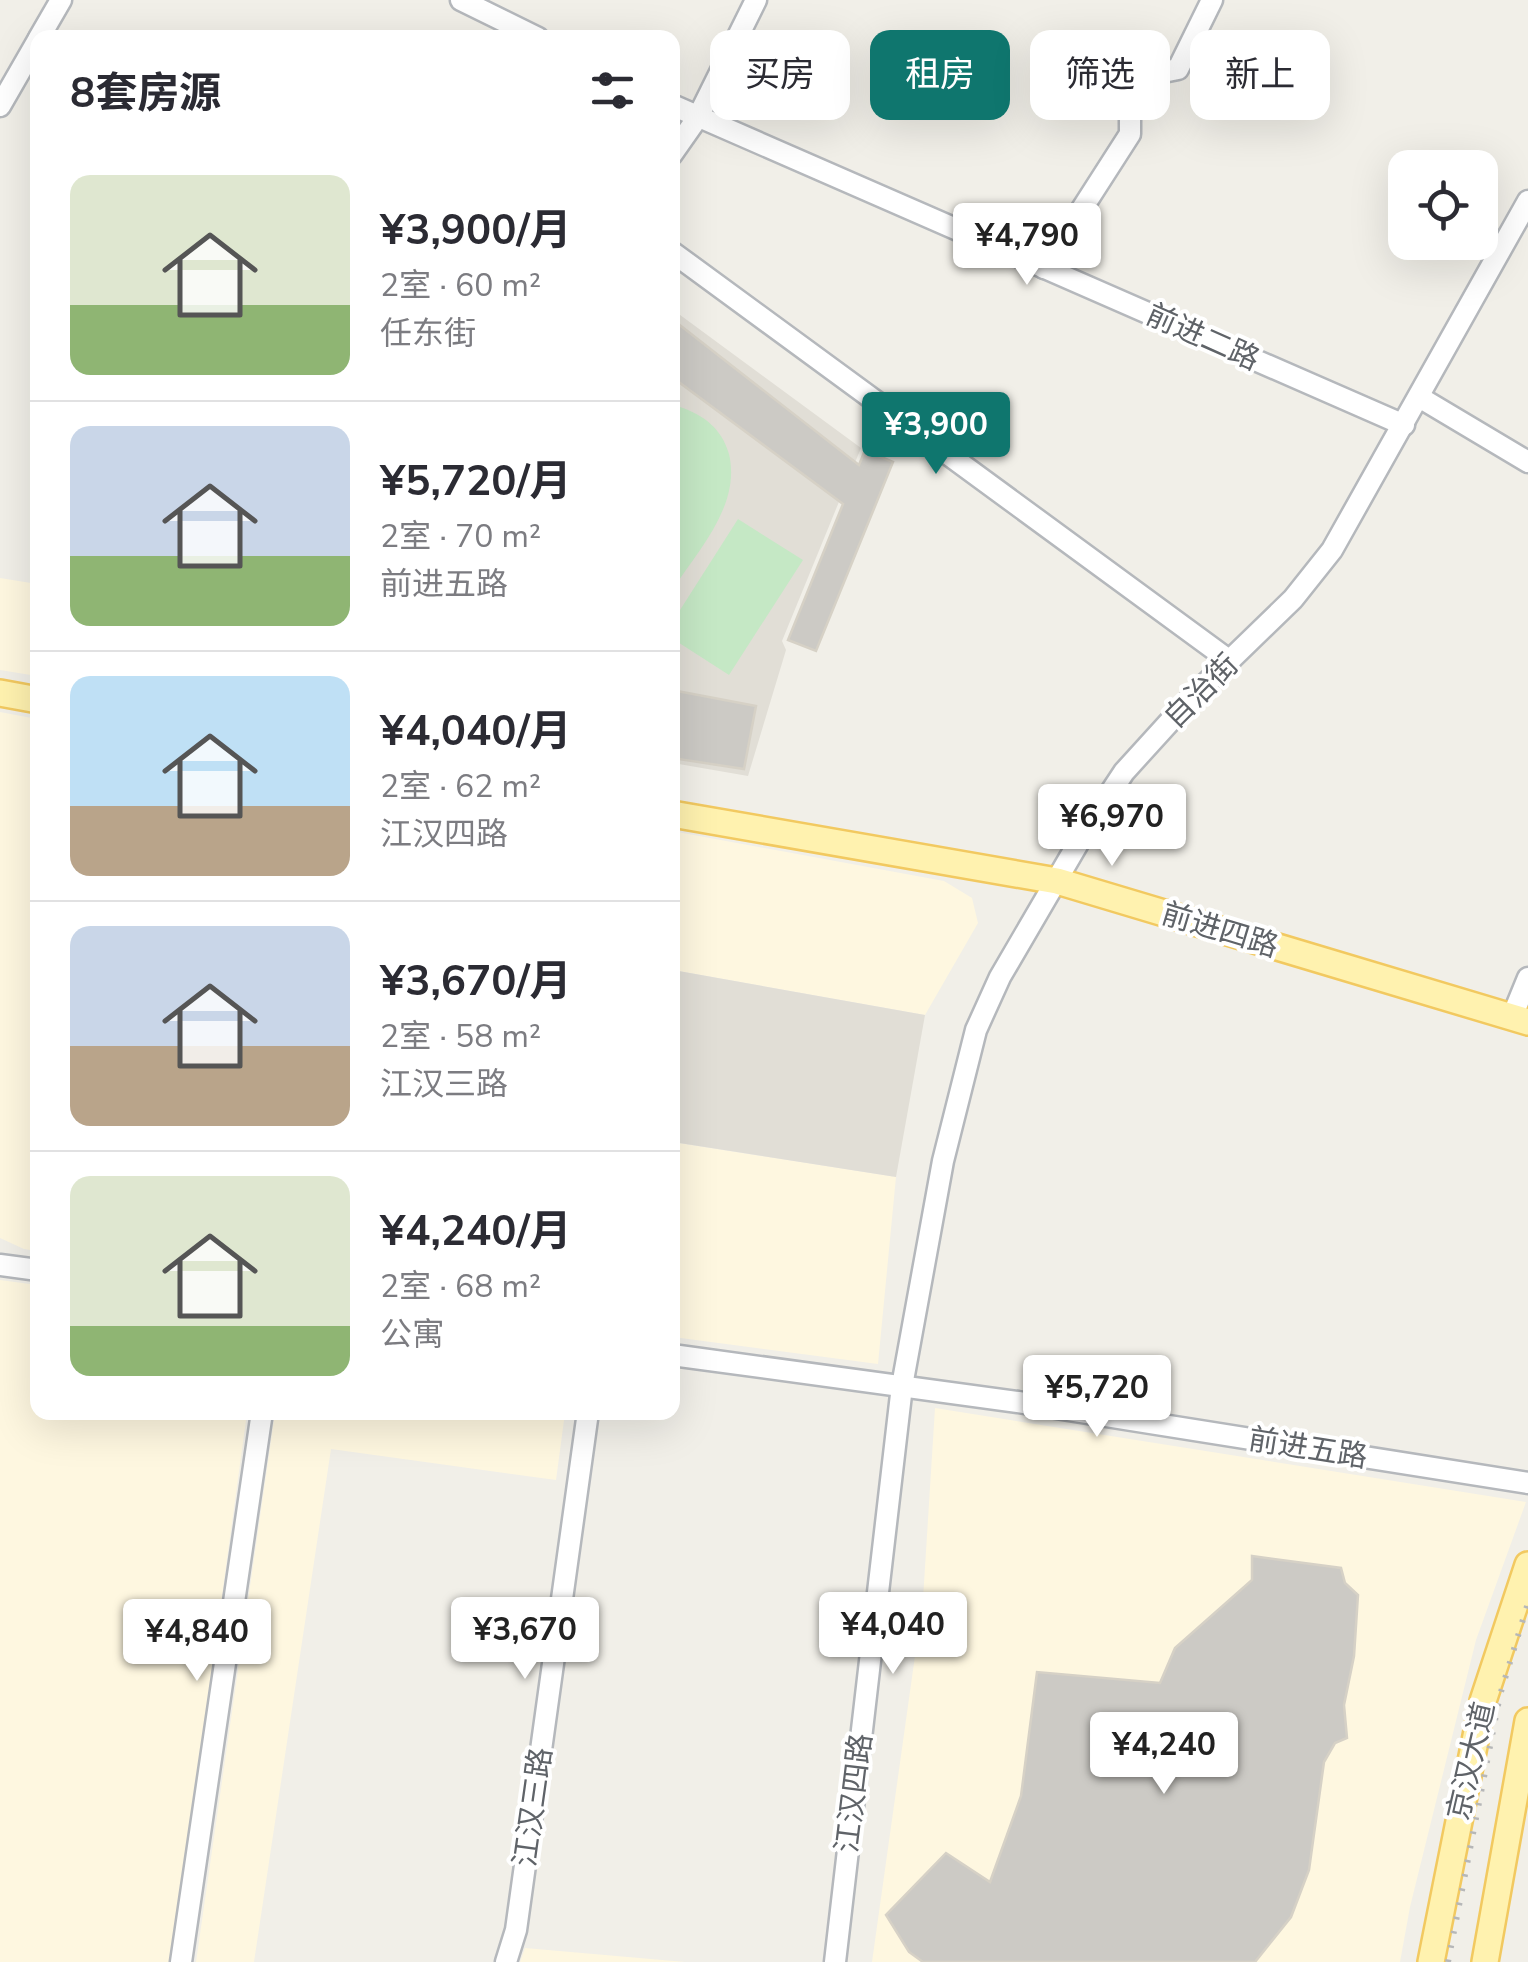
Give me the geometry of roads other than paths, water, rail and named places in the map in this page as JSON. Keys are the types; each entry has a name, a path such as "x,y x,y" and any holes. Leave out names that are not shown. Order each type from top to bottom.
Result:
{"main road":[{"path":"0,693 30,699"},
{"name":"前进四路","path":"680,815 1057,882 1520,1020"},
{"name":"京汉大道","path":"1431,1962 1483,1701 1528,1565"},
{"name":"京汉大道","path":"1486,1962 1528,1721"}],"street":[{"path":"43,30 60,0"},
{"path":"461,0 522,30"},
{"path":"680,143 698,117 756,0"},
{"path":"1044,268 1130,134 1130,105 1148,75 1178,69 1212,0"},
{"path":"0,106 30,53"},
{"name":"前进二路","path":"680,108 1404,425"},
{"name":"自治街","path":"902,1386 943,1161 976,1030 1000,977 1124,772 1293,599 1332,550 1528,201"},
{"path":"680,258 1230,661"},
{"path":"1419,397 1528,462"},
{"path":"1520,1020 1528,978"},
{"path":"0,1265 30,1269"},
{"name":"前进五路","path":"680,1356 902,1386 1528,1483"},
{"name":"江汉四路","path":"834,1962 902,1386"},
{"path":"181,1962 261,1420"},
{"name":"江汉三路","path":"506,1962 516,1930 587,1420"}],"railway":[{"path":"1448,1962 1500,1695 1528,1603"}]}
